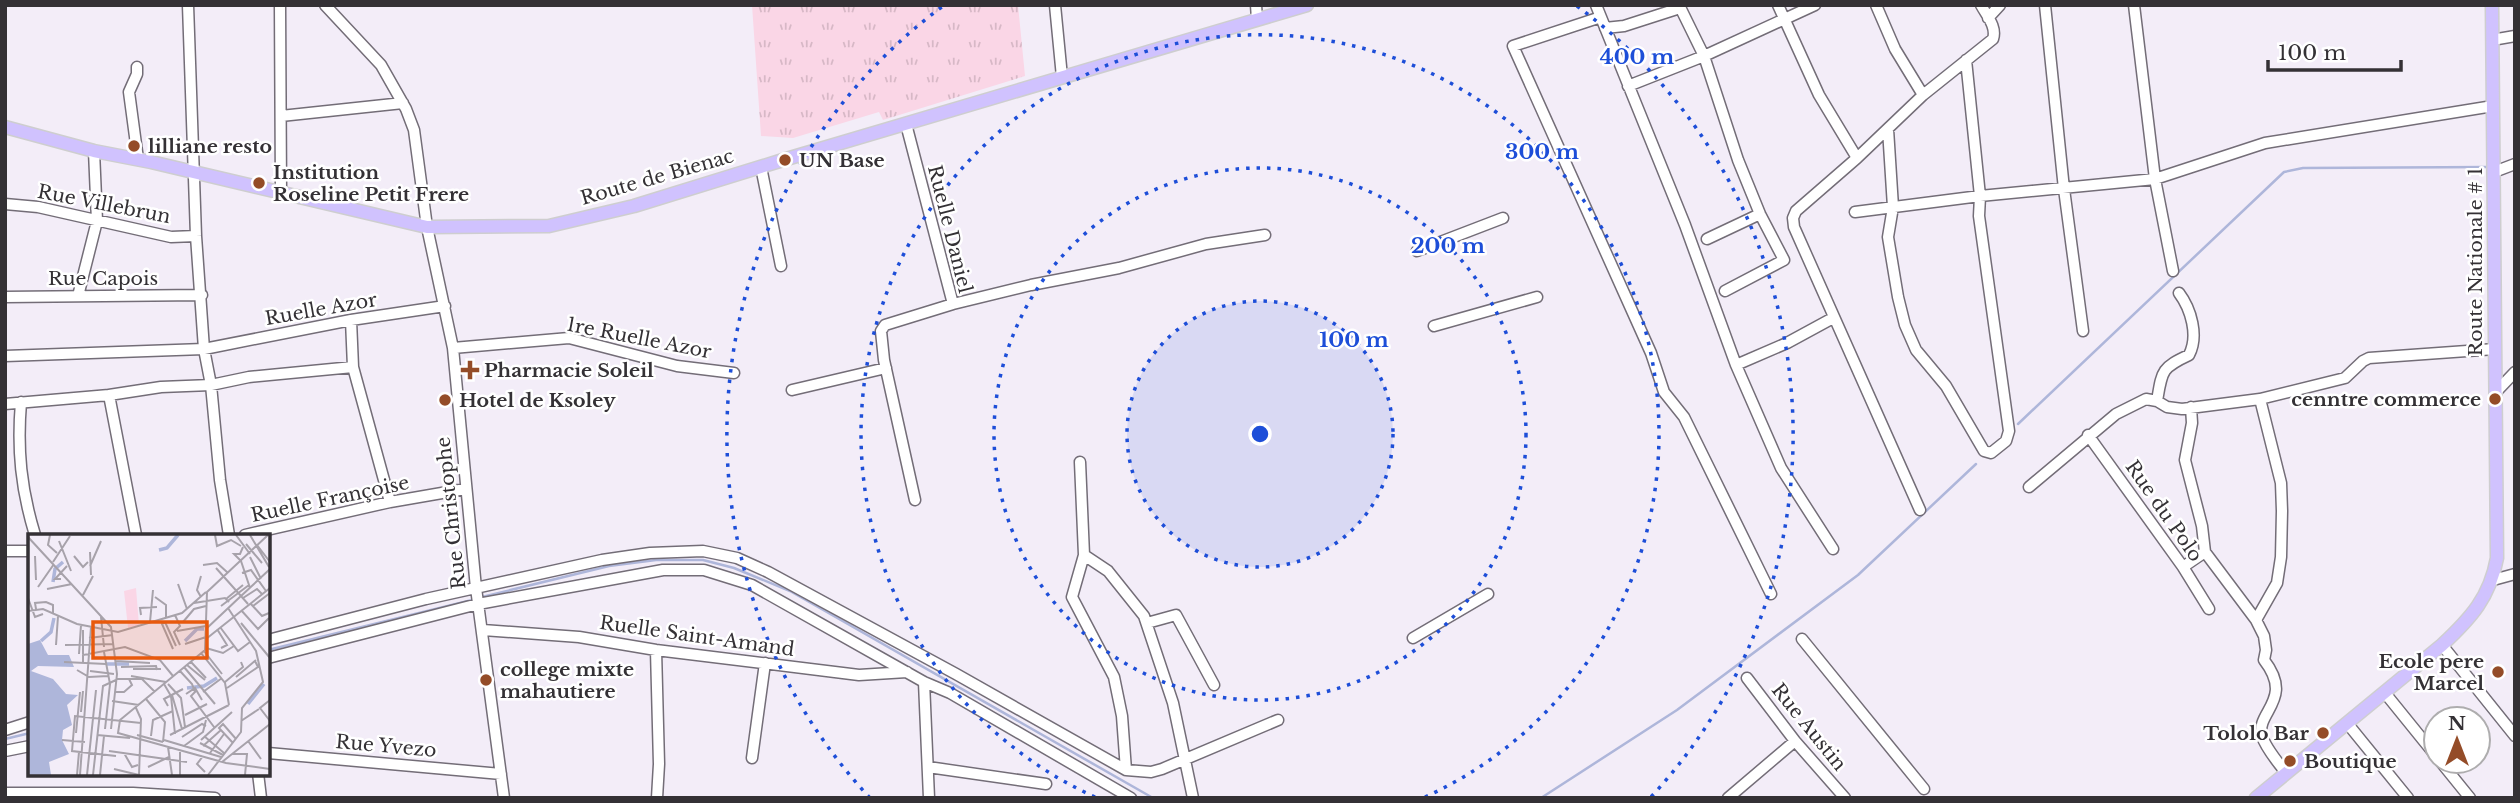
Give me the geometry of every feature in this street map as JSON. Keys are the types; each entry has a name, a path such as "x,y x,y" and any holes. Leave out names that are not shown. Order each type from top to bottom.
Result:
{"main road":[{"name":"Route de Bienac","path":"5,127 94,151 427,227 550,226 634,206 1307,5"},
{"name":"Route Nationale # 1","path":"2256,798 2466,623 2493,580 2497,558 2496,199 2492,5"}],"street":[{"path":"188,5 196,236 204,349 211,385 220,480 229,534"},
{"path":"280,5 281,194"},
{"name":"Rue Christophe","path":"325,5 382,65 414,130 427,227 453,348 476,588 504,798"},
{"path":"1055,5 1062,77"},
{"path":"1256,5 1257,19"},
{"path":"1596,5 1685,225 1736,365 1781,468 1833,549"},
{"path":"1778,5 1819,95 1857,158"},
{"path":"1628,86 1704,57 1815,5"},
{"path":"1876,5 1895,49 1923,95"},
{"path":"1920,510 1833,317 1794,227 1793,218 1796,211 1923,95 1993,39 1995,33 1981,5"},
{"path":"1988,18 2000,5"},
{"path":"2045,5 2064,189 2083,331"},
{"path":"2134,5 2155,179 2173,271"},
{"path":"1726,291 1784,260 1760,214 1738,160 1704,57 1680,7 1624,26 1603,22 1513,46 1651,353 1664,392 1684,417 1771,594"},
{"path":"2492,40 2515,36"},
{"path":"1888,129 1893,207 1888,237 1905,325 1916,350 1945,386 1984,451 1991,453 2006,441 2009,431 1983,254 1966,60"},
{"path":"137,67 137,74 129,92 138,159"},
{"path":"281,116 403,103"},
{"path":"1855,212 1980,196 2155,179 2265,143 2493,106"},
{"name":"Ruelle Daniel","path":"906,124 953,304 885,325 881,331 886,368 915,500"},
{"path":"78,296 97,220 94,151"},
{"path":"2494,172 2515,164"},
{"path":"761,167 781,266"},
{"name":"Rue Villebrun","path":"5,204 38,207 171,237 196,236"},
{"path":"1707,239 1760,214"},
{"path":"1417,251 1503,218"},
{"path":"953,304 1119,268 1206,244 1265,234"},
{"path":"2157,401 2161,375 2173,361 2189,355 2192,349 2192,316 2189,305 2179,293"},
{"name":"Rue Capois","path":"5,297 202,295"},
{"path":"1434,326 1537,297"},
{"name":"Ruelle Azor","path":"5,356 204,349 351,320 445,306"},
{"path":"1736,365 1787,343 1833,317"},
{"path":"351,320 353,368 390,502"},
{"name":"1re Ruelle Azor","path":"453,348 569,338 677,366 734,373"},
{"path":"2029,487 2088,435 2116,414 2146,399 2167,407 2191,407 2260,399 2345,378 2369,358 2495,349"},
{"path":"5,404 108,395 161,387 211,385 249,377 353,368"},
{"path":"792,390 886,368"},
{"path":"2495,393 2515,372"},
{"path":"108,395 136,534"},
{"path":"2256,620 2277,583 2281,557 2282,511 2281,483 2260,399"},
{"path":"21,402 19,433 24,499 35,534"},
{"path":"2191,407 2192,423 2185,460 2202,526 2205,552 2256,620 2264,636 2264,660 2276,679 2275,698 2261,725 2262,736 2286,773"},
{"name":"Rue du Polo","path":"2088,435 2210,609"},
{"path":"1080,462 1084,555 1072,597 1114,677 1122,716 1126,770"},
{"name":"Ruelle Françoise","path":"249,534 390,502 465,489"},
{"path":"5,551 28,551"},
{"path":"270,640 476,588 602,560 650,553 703,551 737,558 802,590 1126,770 1151,772 1278,720"},
{"path":"2183,567 2205,552"},
{"path":"1084,555 1108,571 1144,616 1173,703 1187,759 1193,798"},
{"path":"270,657 478,604 663,570 704,570 752,585 924,682 950,693 1131,798"},
{"path":"2493,580 2515,574"},
{"path":"1413,638 1488,594"},
{"path":"1147,623 1176,615 1214,685"},
{"name":"Ruelle Saint-Amand","path":"483,630 579,637 656,650 859,675 907,672"},
{"path":"1802,639 1924,789"},
{"path":"2442,645 2515,736"},
{"path":"656,650 659,764 657,798"},
{"path":"752,758 765,663"},
{"name":"Rue Austin","path":"1747,678 1795,741 1845,798"},
{"path":"924,682 929,798"},
{"path":"2385,693 2422,739"},
{"path":"5,730 28,723"},
{"path":"2347,723 2408,798"},
{"path":"1728,798 1795,741"},
{"path":"5,751 28,746"},
{"name":"Rue Yvezo","path":"270,753 501,774"},
{"path":"928,767 1046,783"},
{"path":"258,775 261,798"},
{"path":"2451,775 2470,798"},
{"path":"5,793 133,793 215,798"}],"green space":[{"path":"752,5 1018,5 1025,76 883,120 879,112 793,138 761,136"}],"waterway":[{"path":"2018,424 2284,172 2303,168 2489,167"},
{"path":"1541,798 1677,710 1858,575 1976,464"},
{"path":"482,597 609,566 656,560 703,560 734,568 790,591 1153,798"},
{"path":"270,650 472,600"},
{"path":"5,739 28,733"}],"place":[{"name":"lilliane resto","path":"134,146"},
{"name":"UN Base","path":"785,160"},
{"name":"Institution Roseline Petit Frere","path":"259,183"},
{"name":"Pharmacie Soleil","path":"470,370"},
{"name":"cenntre commerce","path":"2495,399"},
{"name":"Hotel de Ksoley","path":"445,400"},
{"name":"Ecole pere Marcel","path":"2498,672"},
{"name":"college mixte mahautiere","path":"486,680"},
{"name":"Tololo Bar","path":"2323,733"},
{"name":"Boutique","path":"2290,761"}]}
